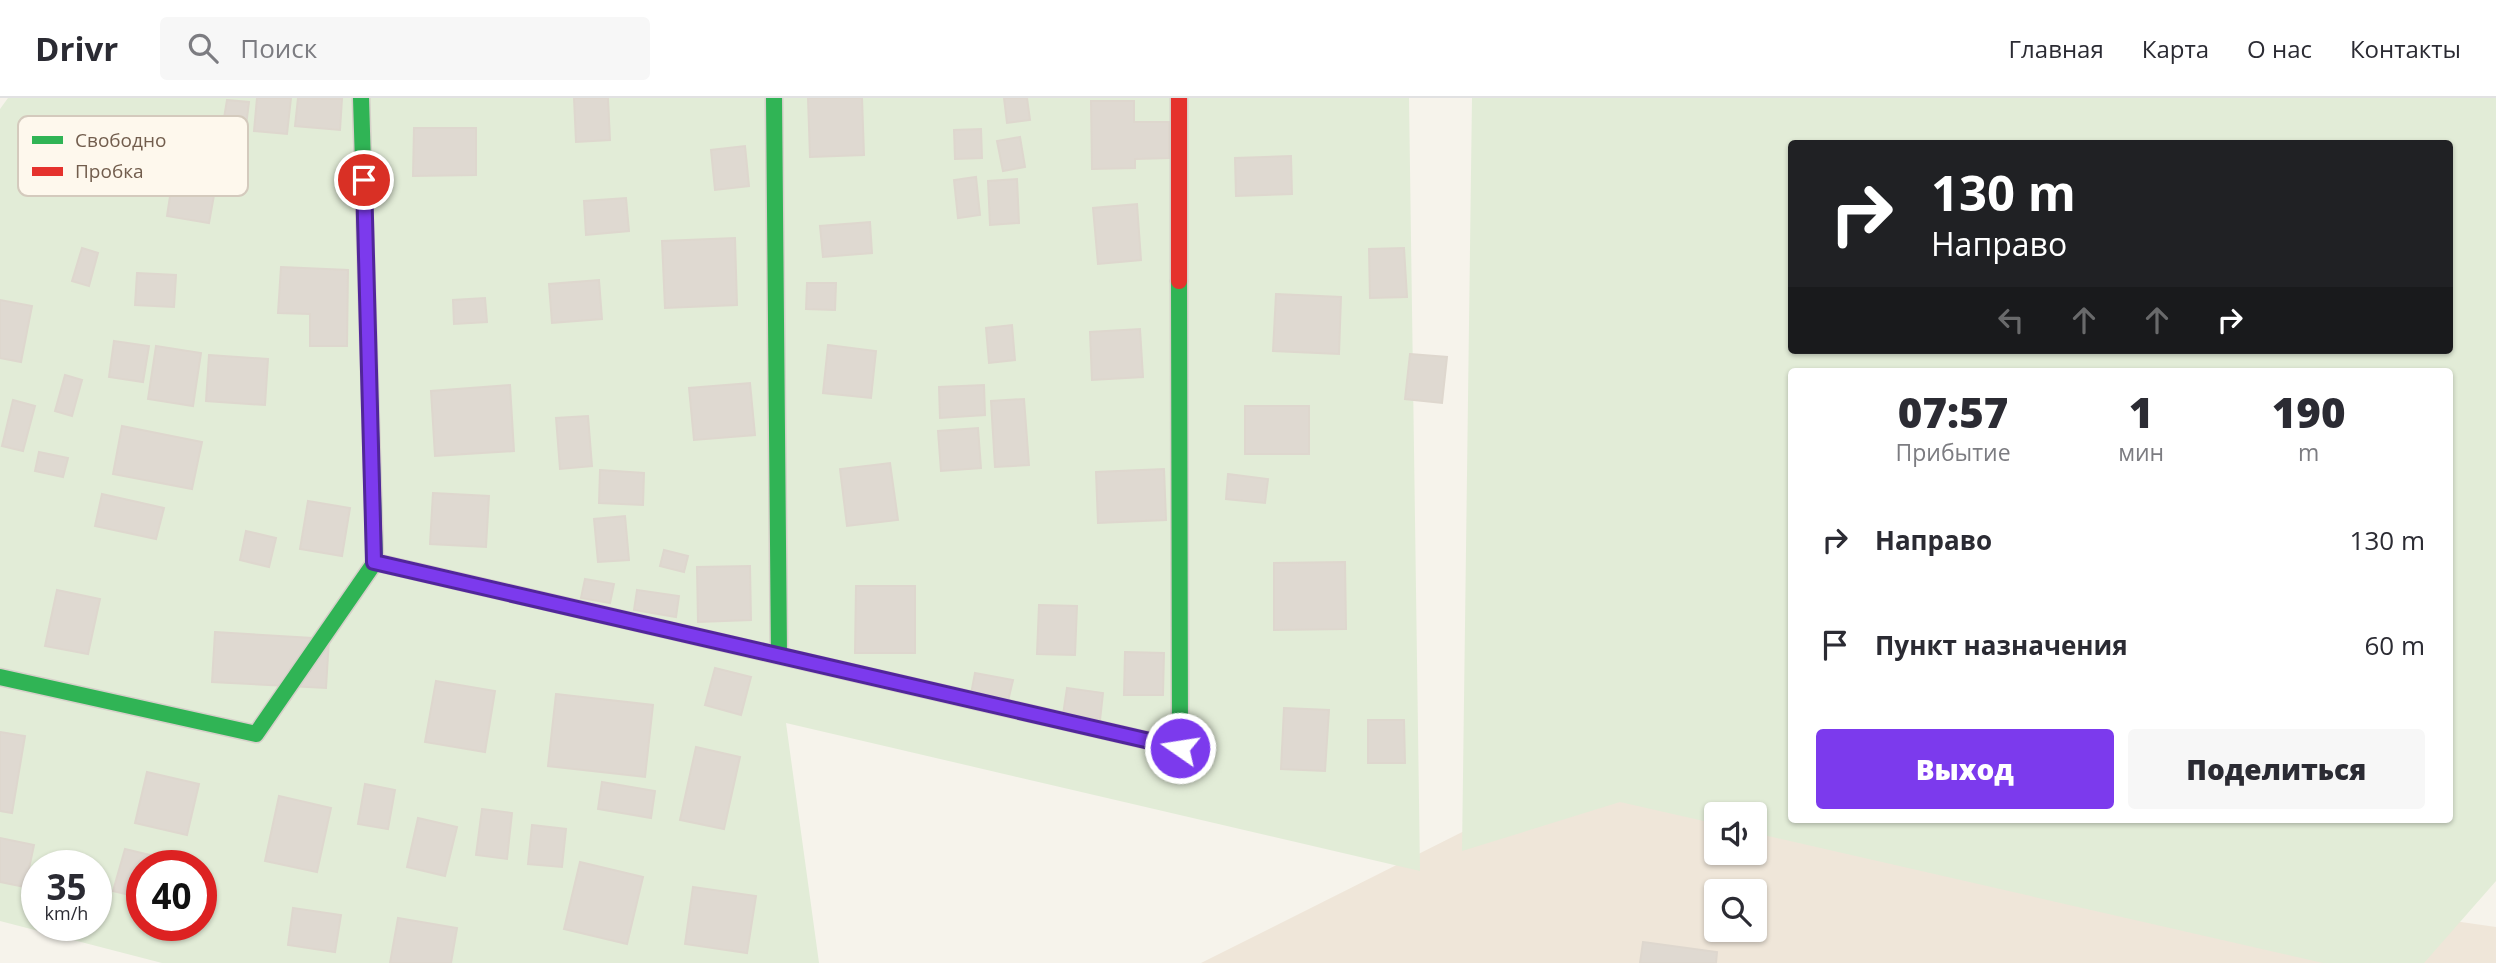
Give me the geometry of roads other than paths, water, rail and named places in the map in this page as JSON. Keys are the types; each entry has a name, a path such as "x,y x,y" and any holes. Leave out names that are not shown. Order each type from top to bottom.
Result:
{"street":[{"path":"0,677 256,734 374,562 361,98"},
{"path":"774,98 779,655"},
{"path":"374,562 1180,748 1180,98"}]}
